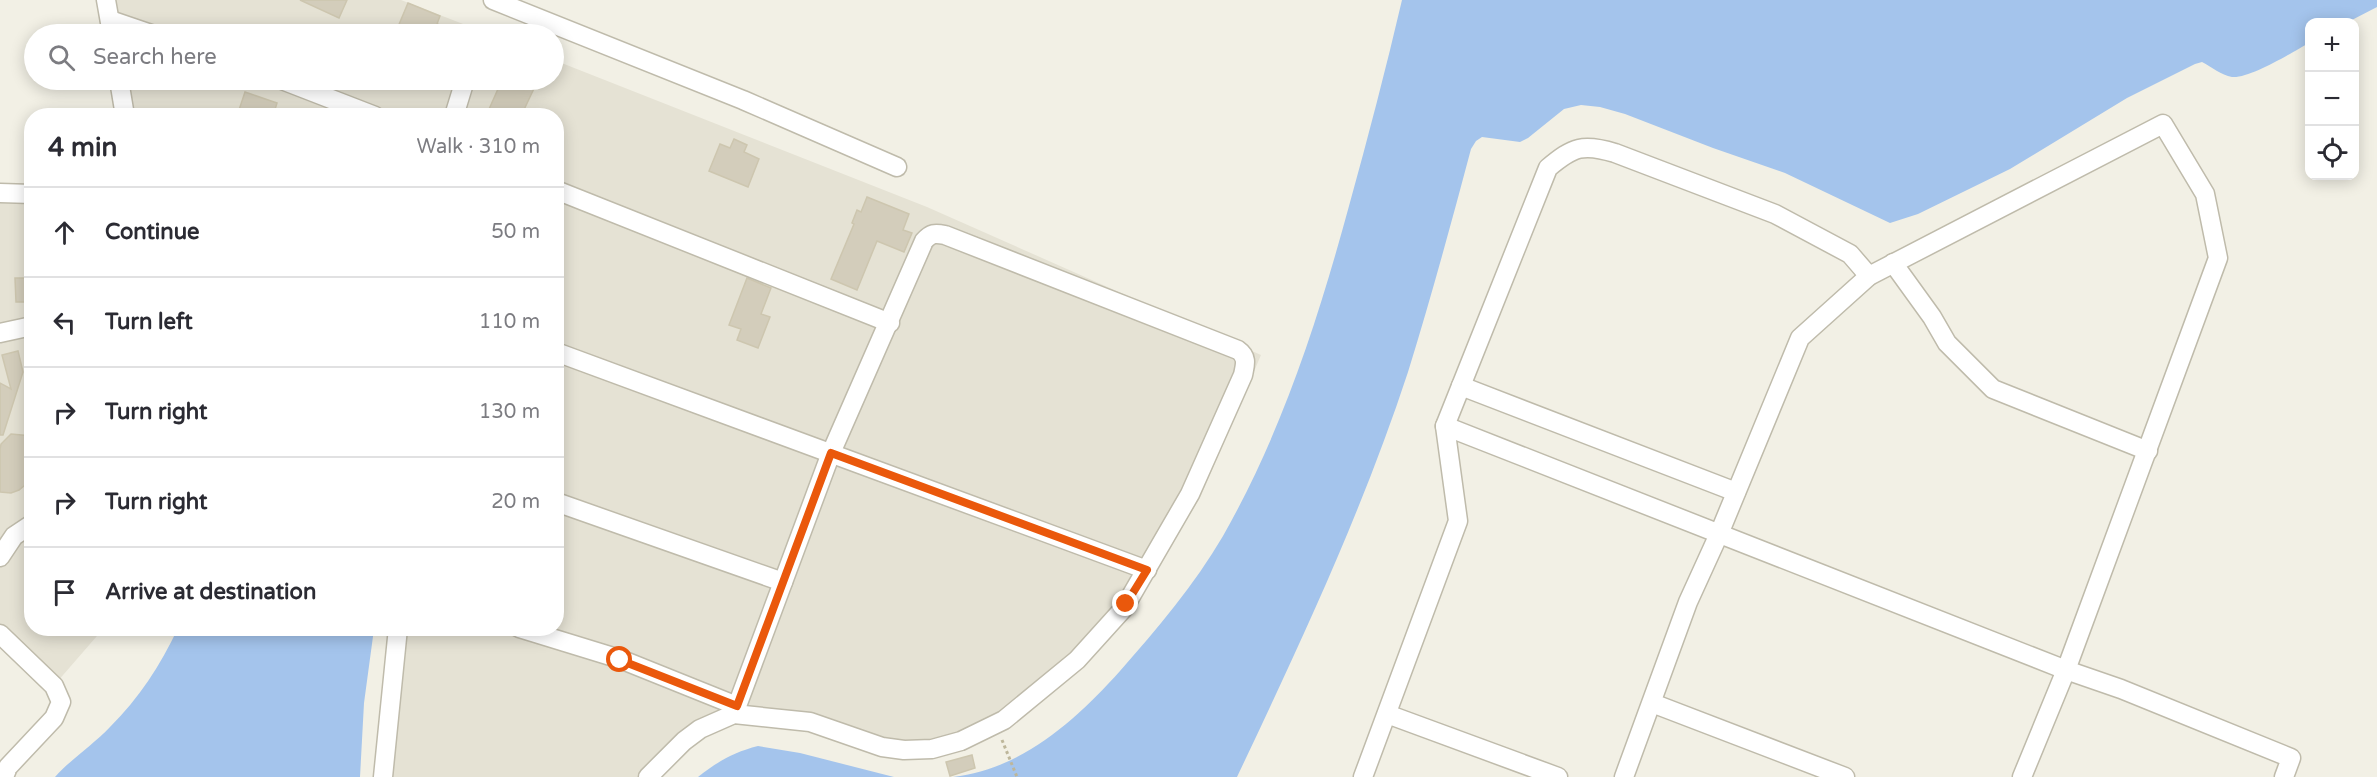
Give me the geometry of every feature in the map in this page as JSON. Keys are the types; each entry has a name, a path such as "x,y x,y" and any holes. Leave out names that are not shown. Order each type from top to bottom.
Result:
{"street":[{"path":"106,0 110,24"},
{"path":"493,0 554,24"},
{"path":"564,28 743,99 897,167"},
{"path":"121,90 124,108"},
{"path":"308,90 354,108"},
{"path":"456,108 462,90"},
{"path":"1624,777 1688,602 1719,534 1800,338 1869,276 2163,124 2205,194 2218,258 2066,670 2022,777"},
{"path":"1364,777 1458,521 1445,426 1548,168 1569,151 1594,147 1605,150 1775,214 1850,254 1869,276"},
{"path":"0,193 24,194"},
{"path":"564,193 890,323"},
{"path":"544,636 620,660 735,710 810,722 892,750 932,749 961,741 1010,716 1077,660 1124,608 1190,494 1243,375 1245,358 1243,354 1238,350 945,235 935,233 929,235 924,241 890,323 831,453 735,710 700,729 684,741 648,777"},
{"path":"1893,263 1932,317 1947,343 1993,389 2148,451"},
{"path":"0,333 24,328"},
{"path":"564,355 1147,570"},
{"path":"1461,386 1736,492"},
{"path":"1445,426 2066,670 2121,689 2291,758 2284,777"},
{"path":"564,505 783,582"},
{"path":"0,557 14,536 24,529"},
{"path":"0,634 54,686 61,702 54,718 8,767 4,777"},
{"path":"383,777 397,636"},
{"path":"1652,703 1808,770 1845,777"},
{"path":"1387,714 1558,777"}],"path":[{"path":"1008,754 1017,777"}],"shaded area":[{"path":"109,0 401,0 463,24 113,24"},
{"path":"564,64 927,207 1261,355 1200,498 1126,615 1013,721 903,752 734,710 654,777 378,777 394,636 564,636 564,108 127,108 124,90 564,90"},
{"path":"0,191 24,192 24,636 97,636 57,682 0,632"}],"water":[{"path":"1402,0 2377,0 2377,7 2356,18 2305,18 2305,45 2249,74 2232,77 2202,62 2195,64 2127,98 2010,169 1918,214 1890,223 1785,173 1625,114 1600,107 1581,105 1564,109 1520,142 1482,137 1471,149 1408,372 1371,476 1307,627 1237,777 953,777 1002,764 1025,753 1066,724 1120,671 1161,622 1188,589 1223,536 1244,497 1281,416 1311,333 1337,249"},
{"path":"174,636 373,636 364,703 360,777 55,777 121,716 140,693"},
{"path":"758,746 800,753 894,777 698,777 726,758"}],"building":[{"path":"300,0 347,0 339,18"},
{"path":"408,3 440,16 437,24 399,24"},
{"path":"498,90 533,90 525,108 490,108"},
{"path":"245,92 277,103 275,108 240,108"},
{"path":"734,139 747,145 744,152 759,159 748,187 709,171 720,144 730,148"},
{"path":"867,197 909,214 903,230 912,233 904,252 877,241 857,290 831,279 854,224 852,223 857,210 861,212"},
{"path":"15,278 24,278 24,302 16,302"},
{"path":"747,278 771,288 761,314 770,317 758,348 737,340 741,329 729,325"},
{"path":"18,351 23,372 3,435 0,435 0,383 11,389 2,355"},
{"path":"11,434 24,435 24,486 11,493 0,492 1,444"},
{"path":"972,755 975,768 950,776 946,762"}],"route":[{"path":"620,660 737,706 831,453 1147,570 1126,604"}]}
